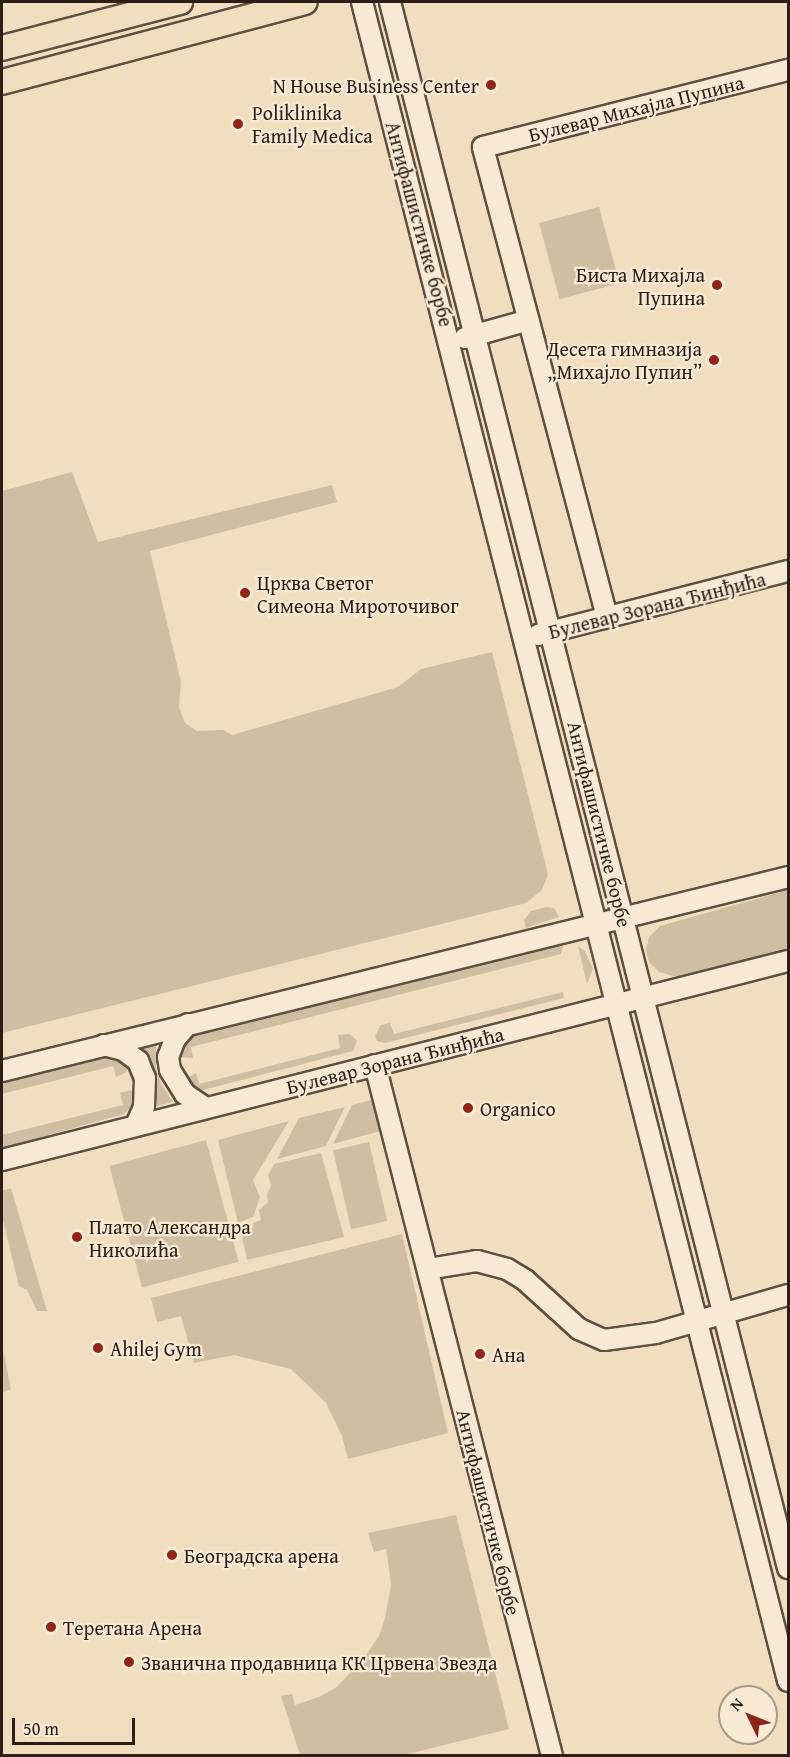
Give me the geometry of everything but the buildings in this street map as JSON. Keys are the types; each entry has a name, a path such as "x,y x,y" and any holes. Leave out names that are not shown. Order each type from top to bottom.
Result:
{"main road":[{"path":"2,48 180,2"},
{"path":"2,82 305,2"}],"street":[{"name":"Антифашистичке борбе","path":"362,2 525,638 695,1322 789,1681"},
{"name":"Антифашистичке борбе","path":"390,2 789,1569"},
{"name":"Булевар Михајла Пупина","path":"529,320 483,147 789,70"},
{"name":"Антифашистичке борбе","path":"450,342 529,320"},
{"path":"529,320 607,617"},
{"name":"Булевар Зорана Ђинђића","path":"525,638 789,572"},
{"path":"2,1071 789,877"},
{"name":"Булевар Зорана Ђинђића","path":"2,1160 789,961"},
{"path":"188,1024 175,1039 168,1057 170,1070 185,1094 206,1107"},
{"path":"104,1045 123,1050 138,1061 146,1078 144,1107 136,1125"},
{"name":"Антифашистичке борбе","path":"375,1065 552,1755"},
{"path":"428,1269 477,1261 507,1269 525,1280 579,1329 604,1340 638,1337 789,1295"}],"shaded area":[{"path":"599,207 619,283 560,299 539,223"},
{"path":"72,472 98,542 332,485 337,502 150,551 181,682 179,707 185,723 197,731 224,730 232,735 398,687 421,669 492,652 548,874 542,890 526,903 2,1033 2,491"},
{"path":"788,890 788,951 695,976 673,976 659,972 649,962 646,950 649,937 660,926"},
{"path":"546,907 554,908 559,917 526,928 524,920 531,911"},
{"path":"564,941 561,954 191,1047 193,1058 176,1057 183,1040 202,1031"},
{"path":"578,946 585,951 593,969 587,984"},
{"path":"563,992 564,998 385,1043 377,1041 375,1036 381,1025 390,1023 394,1034"},
{"path":"350,1034 357,1041 353,1051 203,1090 193,1090 182,1081 196,1073 199,1084 340,1048 338,1035"},
{"path":"156,1042 156,1069 161,1084 173,1102 153,1107 155,1081 135,1046"},
{"path":"116,1055 129,1067 125,1073 116,1077 113,1066 2,1094 2,1081 101,1056"},
{"path":"131,1090 136,1102 124,1114 2,1148 2,1135 123,1105 120,1093"},
{"path":"375,1099 384,1130 333,1144 352,1105"},
{"path":"345,1107 326,1146 277,1159 299,1118"},
{"path":"289,1121 253,1180 260,1197 253,1217 238,1223 218,1140"},
{"path":"206,1140 239,1262 142,1288 109,1166"},
{"path":"369,1142 387,1221 351,1229 333,1150"},
{"path":"321,1153 344,1237 247,1260 241,1232 253,1228 253,1223 261,1220 259,1210 268,1202 267,1194 271,1186 268,1175 274,1164"},
{"path":"11,1188 47,1311 37,1311 27,1290 19,1286 2,1216 2,1191"},
{"path":"402,1234 448,1433 348,1459 342,1436 326,1403 291,1369 234,1355 194,1363 181,1316 157,1322 151,1298"},
{"path":"2,1345 11,1389 2,1393"},
{"path":"456,1515 509,1729 404,1755 300,1755 281,1696 292,1694 295,1705 319,1697 337,1687 364,1658 379,1636 385,1618 391,1586 386,1549 374,1552 368,1533"}],"place":[{"name":"N House Business Center","path":"491,85"},
{"name":"Poliklinika Family Medica","path":"238,124"},
{"name":"Биста Михајла Пупина","path":"717,285"},
{"name":"Десета гимназија „Михајло Пупин”","path":"714,360"},
{"name":"Црква Светог Симеона Мироточивог","path":"245,593"},
{"name":"Organico","path":"468,1108"},
{"name":"Плато Александра Николића","path":"77,1237"},
{"name":"Ahilej Gym","path":"98,1348"},
{"name":"Ана","path":"480,1354"},
{"name":"Београдска арена","path":"172,1555"},
{"name":"Теретана Арена","path":"51,1627"},
{"name":"Званична продавница КК Црвена Звезда","path":"129,1662"}]}
